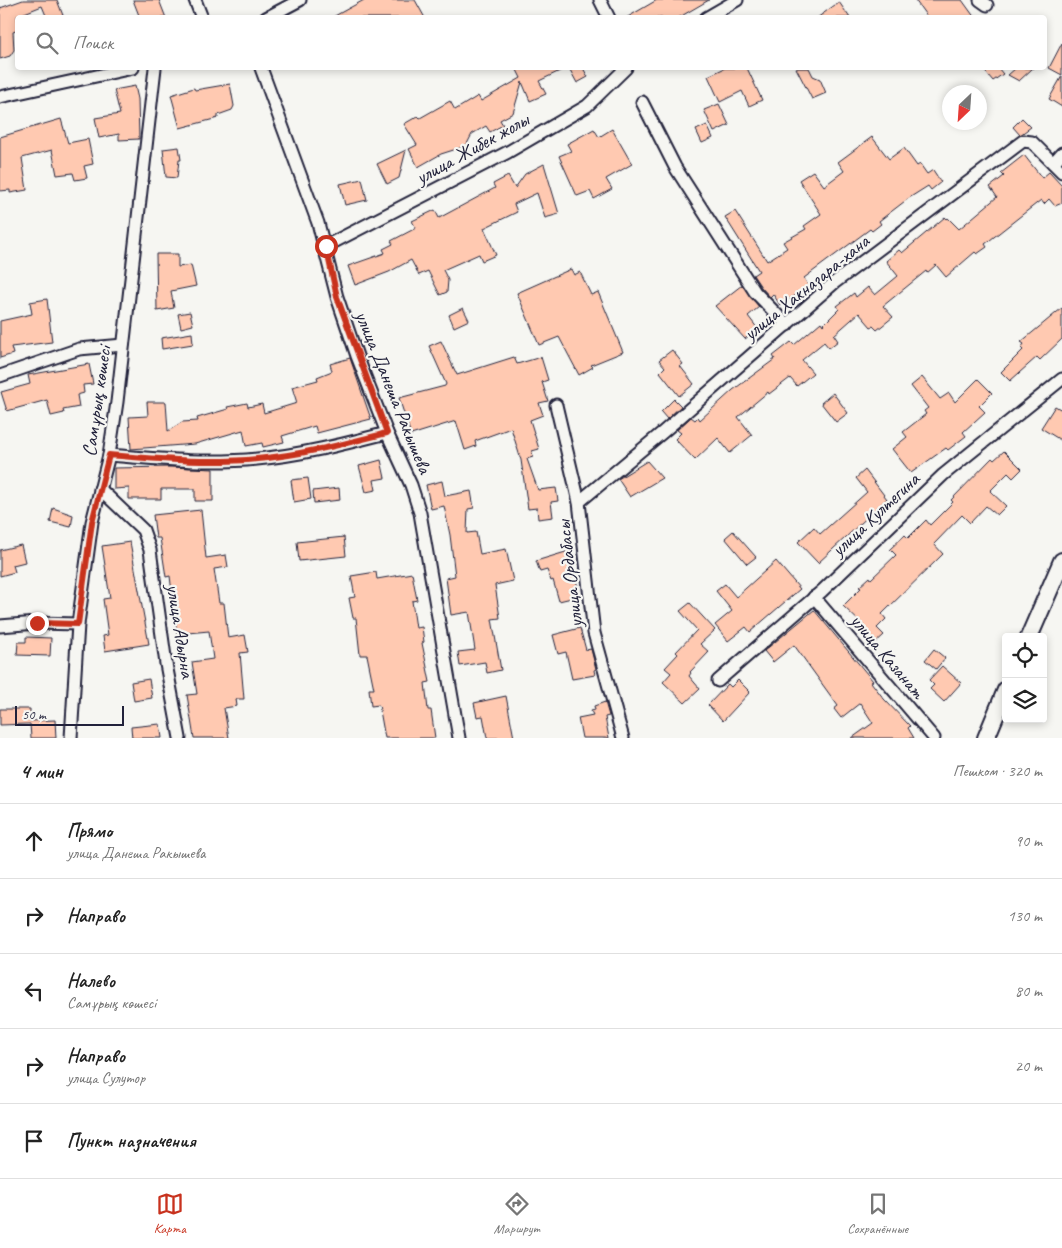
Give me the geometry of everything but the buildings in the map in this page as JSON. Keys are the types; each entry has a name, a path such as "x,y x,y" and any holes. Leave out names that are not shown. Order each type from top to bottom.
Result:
{"street":[{"path":"195,0 201,15"},
{"path":"272,15 300,0"},
{"path":"600,0 608,15"},
{"path":"711,15 737,0"},
{"path":"0,97 124,70"},
{"name":"Самұрық көшесі","path":"71,738 78,624 92,522 109,455 155,70"},
{"name":"улица Данеша Ракышева","path":"262,70 326,246 337,297 387,433 397,451 420,513 458,738"},
{"name":"улица Жибек жолы","path":"326,246 508,152 587,106 624,70"},
{"path":"642,102 675,167 756,292 787,325"},
{"name":"улица Хакназара-хана","path":"579,502 671,426 834,283 1023,141 1032,142 1062,172"},
{"path":"1053,163 1062,153"},
{"path":"0,376 79,349 123,345"},
{"name":"улица Култегина","path":"718,681 814,597 943,475 1062,380"},
{"name":"улица Ордабасы","path":"556,405 579,502 594,633 623,738"},
{"path":"109,455 188,461 255,460 314,452 387,433"},
{"name":"улица Адырна","path":"100,489 143,530 150,550 166,664 180,738"},
{"path":"1031,633 1062,561"},
{"name":"улица Казанат","path":"814,597 934,738"},
{"path":"0,626 37,623 78,624"},
{"path":"986,738 1002,700"}],"route":[{"path":"37,623 78,624 92,522 109,455 188,461 255,460 314,452 387,433 357,356 337,297 326,246"}]}
